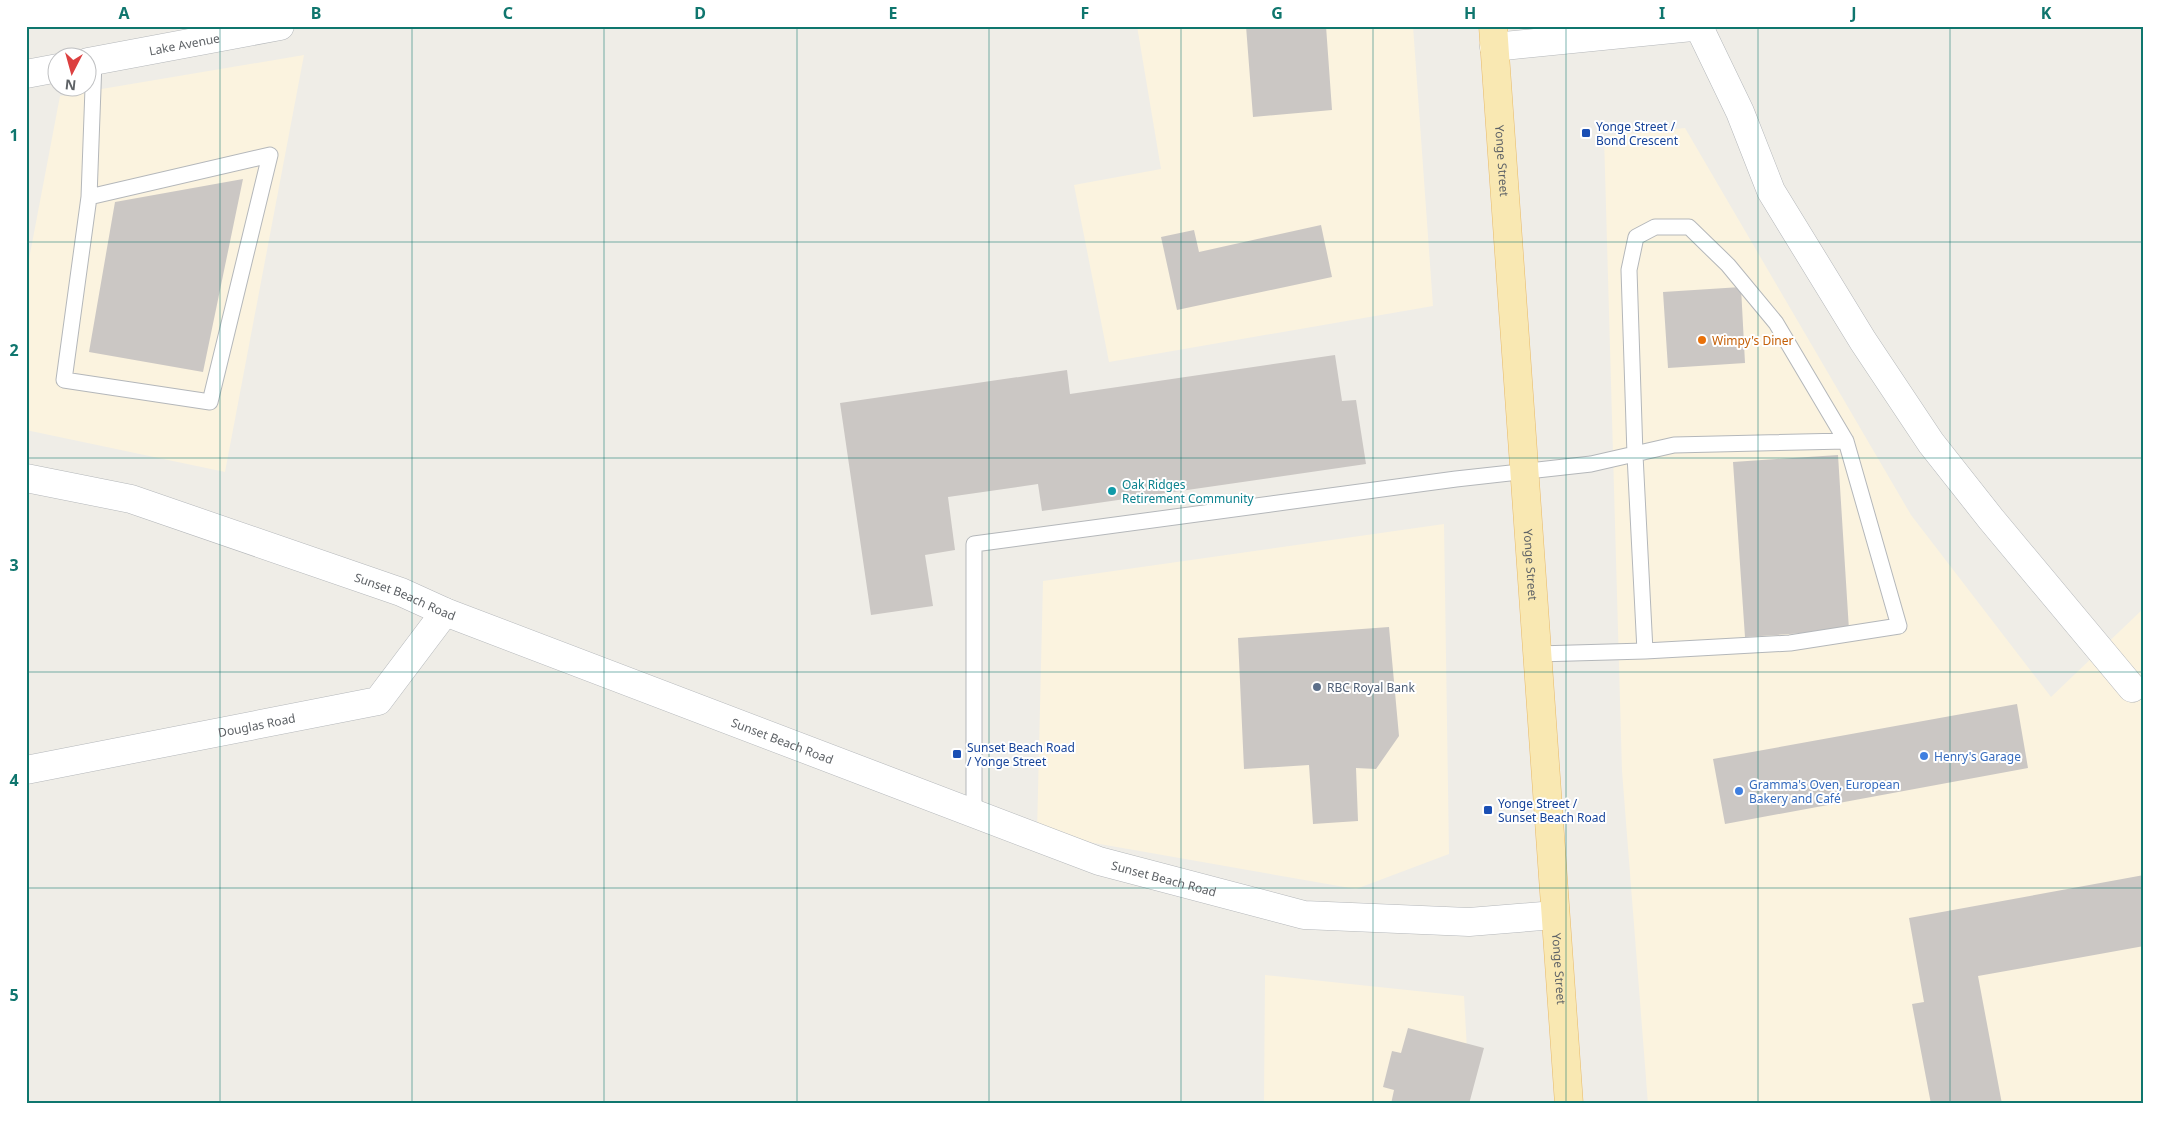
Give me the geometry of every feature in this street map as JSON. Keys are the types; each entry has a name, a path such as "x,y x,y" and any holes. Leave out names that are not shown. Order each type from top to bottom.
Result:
{"main road":[{"name":"Yonge Street","path":"1494,37 1554,915 1569,1104"}],"street":[{"name":"Lake Avenue","path":"98,61 280,26"},
{"path":"1494,37 1700,26 1740,112 1771,191 1863,341 1937,450 1991,520 2132,688"},
{"path":"26,74 48,70"},
{"name":"Sunset Beach Road","path":"26,478 131,499 401,592 445,612 1099,861 1304,915 1470,922 1554,915"},
{"name":"Douglas Road","path":"26,770 378,701 445,612"}],"lane":[{"path":"89,197 270,155 210,402 64,380 89,197 90,98"},
{"path":"1537,654 1604,650 1645,650 1790,643 1899,626 1846,441 1776,323 1728,265 1689,227 1655,227 1636,237 1629,270 1635,454 1645,650"},
{"path":"974,813 974,544 1524,471 1591,464 1674,444 1846,441"}],"shaded area":[{"path":"1137,26 1413,26 1433,306 1109,362 1074,185 1161,169"},
{"path":"304,55 225,472 26,430 26,275 60,98 98,98 98,90"},
{"path":"1685,128 1911,515 2051,697 2144,608 2144,1104 1648,1104 1622,771 1604,136"},
{"path":"1444,524 1449,854 1356,889 1037,833 1043,581"},
{"path":"1265,975 1464,996 1470,1104 1264,1104"}],"building":[{"path":"1246,26 1326,26 1332,110 1253,117"},
{"path":"243,179 203,372 89,352 115,202"},
{"path":"1321,225 1332,277 1177,310 1161,237 1194,230 1199,252"},
{"path":"1741,287 1745,363 1668,368 1663,292"},
{"name":"Oak Ridges Retirement Community","path":"1335,355 1342,401 1356,400 1366,464 1042,511 1038,484 948,497 955,550 925,555 933,606 871,615 840,403 1067,370 1070,394"},
{"path":"1838,455 1849,630 1745,637 1733,462"},
{"name":"RBC Royal Bank","path":"1389,627 1399,736 1376,769 1356,768 1358,821 1313,824 1309,765 1244,769 1238,638"},
{"path":"2017,704 2028,768 1725,824 1713,759"},
{"path":"2144,875 2144,946 1978,976 2002,1104 1931,1104 1912,1004 1924,1002 1909,918"},
{"path":"1408,1028 1484,1048 1469,1104 1391,1104 1394,1090 1383,1087 1392,1051 1401,1053"}],"place":[{"name":"Yonge Street / Bond Crescent","path":"1586,133"},
{"name":"Wimpy's Diner","path":"1702,340"},
{"name":"Oak Ridges Retirement Community","path":"1112,491"},
{"name":"RBC Royal Bank","path":"1317,687"},
{"name":"Sunset Beach Road / Yonge Street","path":"957,754"},
{"name":"Henry's Garage","path":"1924,756"},
{"name":"Gramma's Oven, European Bakery and Café","path":"1739,791"},
{"name":"Yonge Street / Sunset Beach Road","path":"1488,810"}]}
